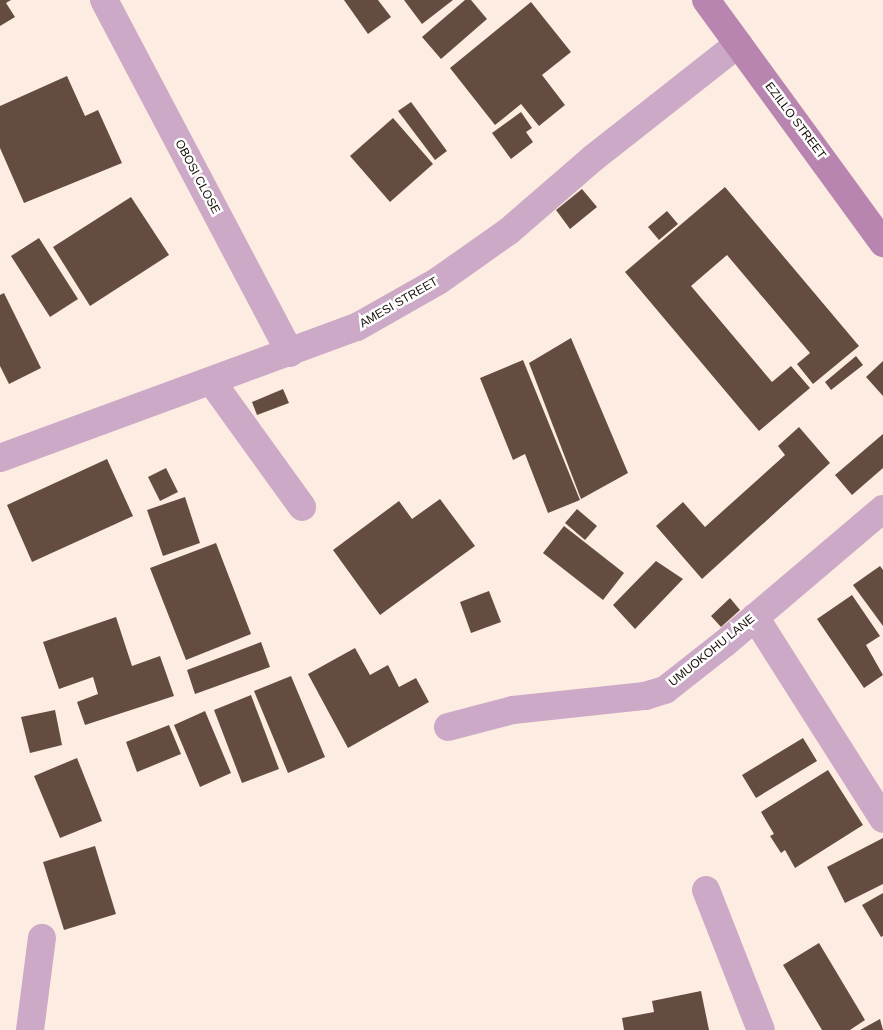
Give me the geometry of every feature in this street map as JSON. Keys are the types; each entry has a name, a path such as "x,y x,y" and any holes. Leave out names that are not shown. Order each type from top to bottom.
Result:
{"street":[{"name":"OBOSI CLOSE","path":"104,0 290,353"},
{"name":"EZILLO STREET","path":"706,0 883,243"},
{"name":"AMESI STREET","path":"0,458 212,382 357,327 438,282 509,231 592,159 738,44"},
{"path":"212,382 302,507"},
{"name":"UMUOKOHU LANE","path":"448,727 513,710 645,696 665,690 883,509"},
{"path":"755,617 883,819"},
{"path":"706,890 761,1030"},
{"path":"30,1030 42,938"}],"building":[{"path":"0,0 11,0 6,3 15,17 0,26"},
{"path":"344,0 378,0 391,17 368,34"},
{"path":"404,0 453,0 422,24"},
{"path":"465,0 471,0 487,19 441,59 422,37"},
{"path":"531,2 571,52 542,75 565,105 539,126 521,104 495,125 450,68"},
{"path":"67,76 85,116 98,110 122,163 24,203 0,148 0,106"},
{"path":"411,102 447,151 435,160 398,111"},
{"path":"521,112 532,128 526,132 533,142 511,159 492,133"},
{"path":"393,118 433,164 390,202 350,156"},
{"path":"725,187 859,346 813,384 797,364 810,353 727,255 691,286 772,382 791,366 810,388 759,431 625,272"},
{"path":"582,189 597,207 570,229 556,210"},
{"path":"131,197 169,255 90,306 53,247"},
{"path":"667,211 678,224 659,240 648,227"},
{"path":"39,238 78,299 50,317 11,256"},
{"path":"4,293 41,368 9,384 0,366 0,295"},
{"path":"571,338 628,473 581,499 529,363"},
{"path":"856,356 863,365 831,390 825,382"},
{"path":"523,360 580,500 548,513 525,454 513,460 480,378"},
{"path":"883,361 883,396 866,377"},
{"path":"283,389 289,403 257,415 252,402"},
{"path":"799,427 830,463 702,579 656,526 683,502 705,527 785,455 778,446"},
{"path":"883,434 883,468 852,495 835,475"},
{"path":"107,459 133,516 32,562 7,505"},
{"path":"166,468 178,492 160,501 148,477"},
{"path":"185,497 200,543 163,556 147,510"},
{"path":"440,499 475,546 380,615 333,550 399,501 412,519"},
{"path":"577,509 597,526 585,540 565,523"},
{"path":"564,526 624,573 603,600 543,553"},
{"path":"216,543 251,634 186,660 150,568"},
{"path":"656,561 683,579 635,629 613,605"},
{"path":"880,566 883,570 883,626 853,585"},
{"path":"489,591 501,622 471,633 460,602"},
{"path":"852,595 880,636 866,645 883,675 864,688 817,619"},
{"path":"730,598 740,610 721,627 711,616"},
{"path":"116,617 132,666 160,656 174,696 85,725 77,702 98,694 93,677 59,689 43,642"},
{"path":"261,642 270,667 195,694 187,670"},
{"path":"355,648 370,675 388,665 399,687 416,678 429,702 348,748 308,674"},
{"path":"291,676 325,757 288,773 254,691"},
{"path":"251,695 279,769 242,783 214,710"},
{"path":"55,710 62,745 30,753 21,717"},
{"path":"205,711 231,773 200,787 174,725"},
{"path":"169,725 181,754 137,772 126,742"},
{"path":"803,738 817,761 756,798 742,775"},
{"path":"77,758 102,821 60,838 34,776"},
{"path":"828,770 863,825 795,868 785,850 781,853 770,836 774,834 761,812"},
{"path":"883,838 883,884 845,903 827,867"},
{"path":"95,846 116,914 64,930 43,862"},
{"path":"883,893 883,936 881,937 862,905"},
{"path":"819,943 865,1020 850,1030 822,1030 783,965"},
{"path":"701,991 709,1030 624,1030 622,1018 654,1012 652,1001"},
{"path":"880,1019 883,1030 860,1030"}]}
